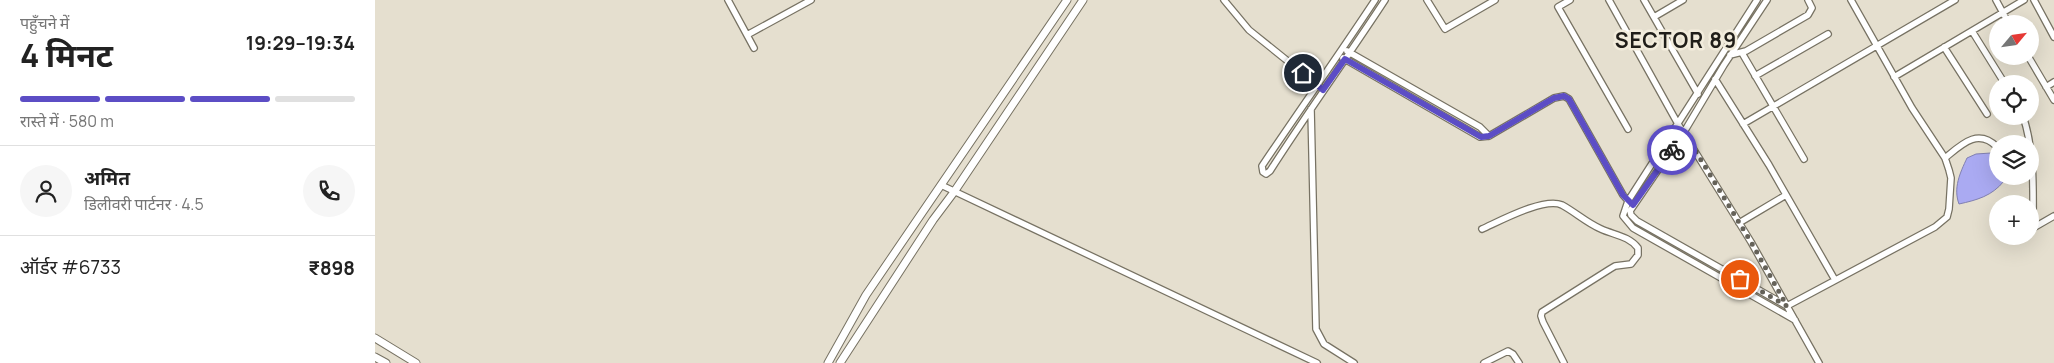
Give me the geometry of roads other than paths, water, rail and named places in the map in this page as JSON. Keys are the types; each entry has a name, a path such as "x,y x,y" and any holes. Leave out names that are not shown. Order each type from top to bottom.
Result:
{"street":[{"path":"729,0 754,48"},
{"path":"747,35 811,0"},
{"path":"828,363 867,295 1067,0"},
{"path":"840,363 933,220 961,182 1083,0"},
{"path":"1224,0 1249,30 1323,90"},
{"path":"1375,0 1344,49 1317,84 1262,166 1263,172 1266,174 1270,171 1385,0"},
{"path":"1427,0 1442,28 1445,29 1495,0"},
{"path":"1570,0 1558,7 1628,130"},
{"path":"1609,0 1678,124 1739,224 1819,363"},
{"path":"1644,0 1698,94"},
{"path":"1653,17 1683,0"},
{"path":"1630,203 1742,20 1757,0"},
{"path":"1767,0 1730,55 1684,132 1623,211 1624,219 1633,228 1795,320"},
{"path":"1730,55 1742,53 1808,15 1812,8 1808,0"},
{"path":"1787,306 1942,223 1947,217 1949,209 1951,178 1945,158 1894,76 1851,0"},
{"path":"1743,124 1955,0"},
{"path":"1996,0 2003,13"},
{"path":"1894,76 2024,0"},
{"path":"2034,0 2054,37"},
{"path":"1972,31 1999,75"},
{"path":"1755,76 1828,34"},
{"path":"1944,47 1987,114"},
{"path":"1344,49 1480,127 1489,136"},
{"path":"1742,53 1804,159"},
{"path":"1339,56 1476,136 1489,136 1554,98 1564,96 1569,99 1630,203 1631,215 1637,221 1787,306"},
{"path":"2033,65 2054,100"},
{"path":"1715,79 1835,280"},
{"path":"2046,87 2054,82"},
{"path":"1311,108 1316,330 1324,344 1354,363"},
{"path":"2026,125 2033,160 2033,228 2054,216"},
{"path":"1945,158 1976,137 1985,137 1989,140"},
{"path":"942,184 1317,363"},
{"path":"1739,224 1786,195"},
{"path":"1482,229 1530,209 1553,203 1561,205 1601,230 1622,236 1638,248 1638,255 1631,264 1615,266 1542,312 1543,322 1564,363"},
{"path":"1624,219 1631,215"},
{"path":"375,338 416,363"},
{"path":"1484,363 1508,351 1513,354 1519,363"},
{"path":"375,357 386,363"}],"water":[{"path":"1989,153 1989,185 2000,185 1984,197 1959,204 1957,186 1960,175 1967,158 1976,154"}],"district":[{"name":"SECTOR 89","path":"1676,40"}]}
